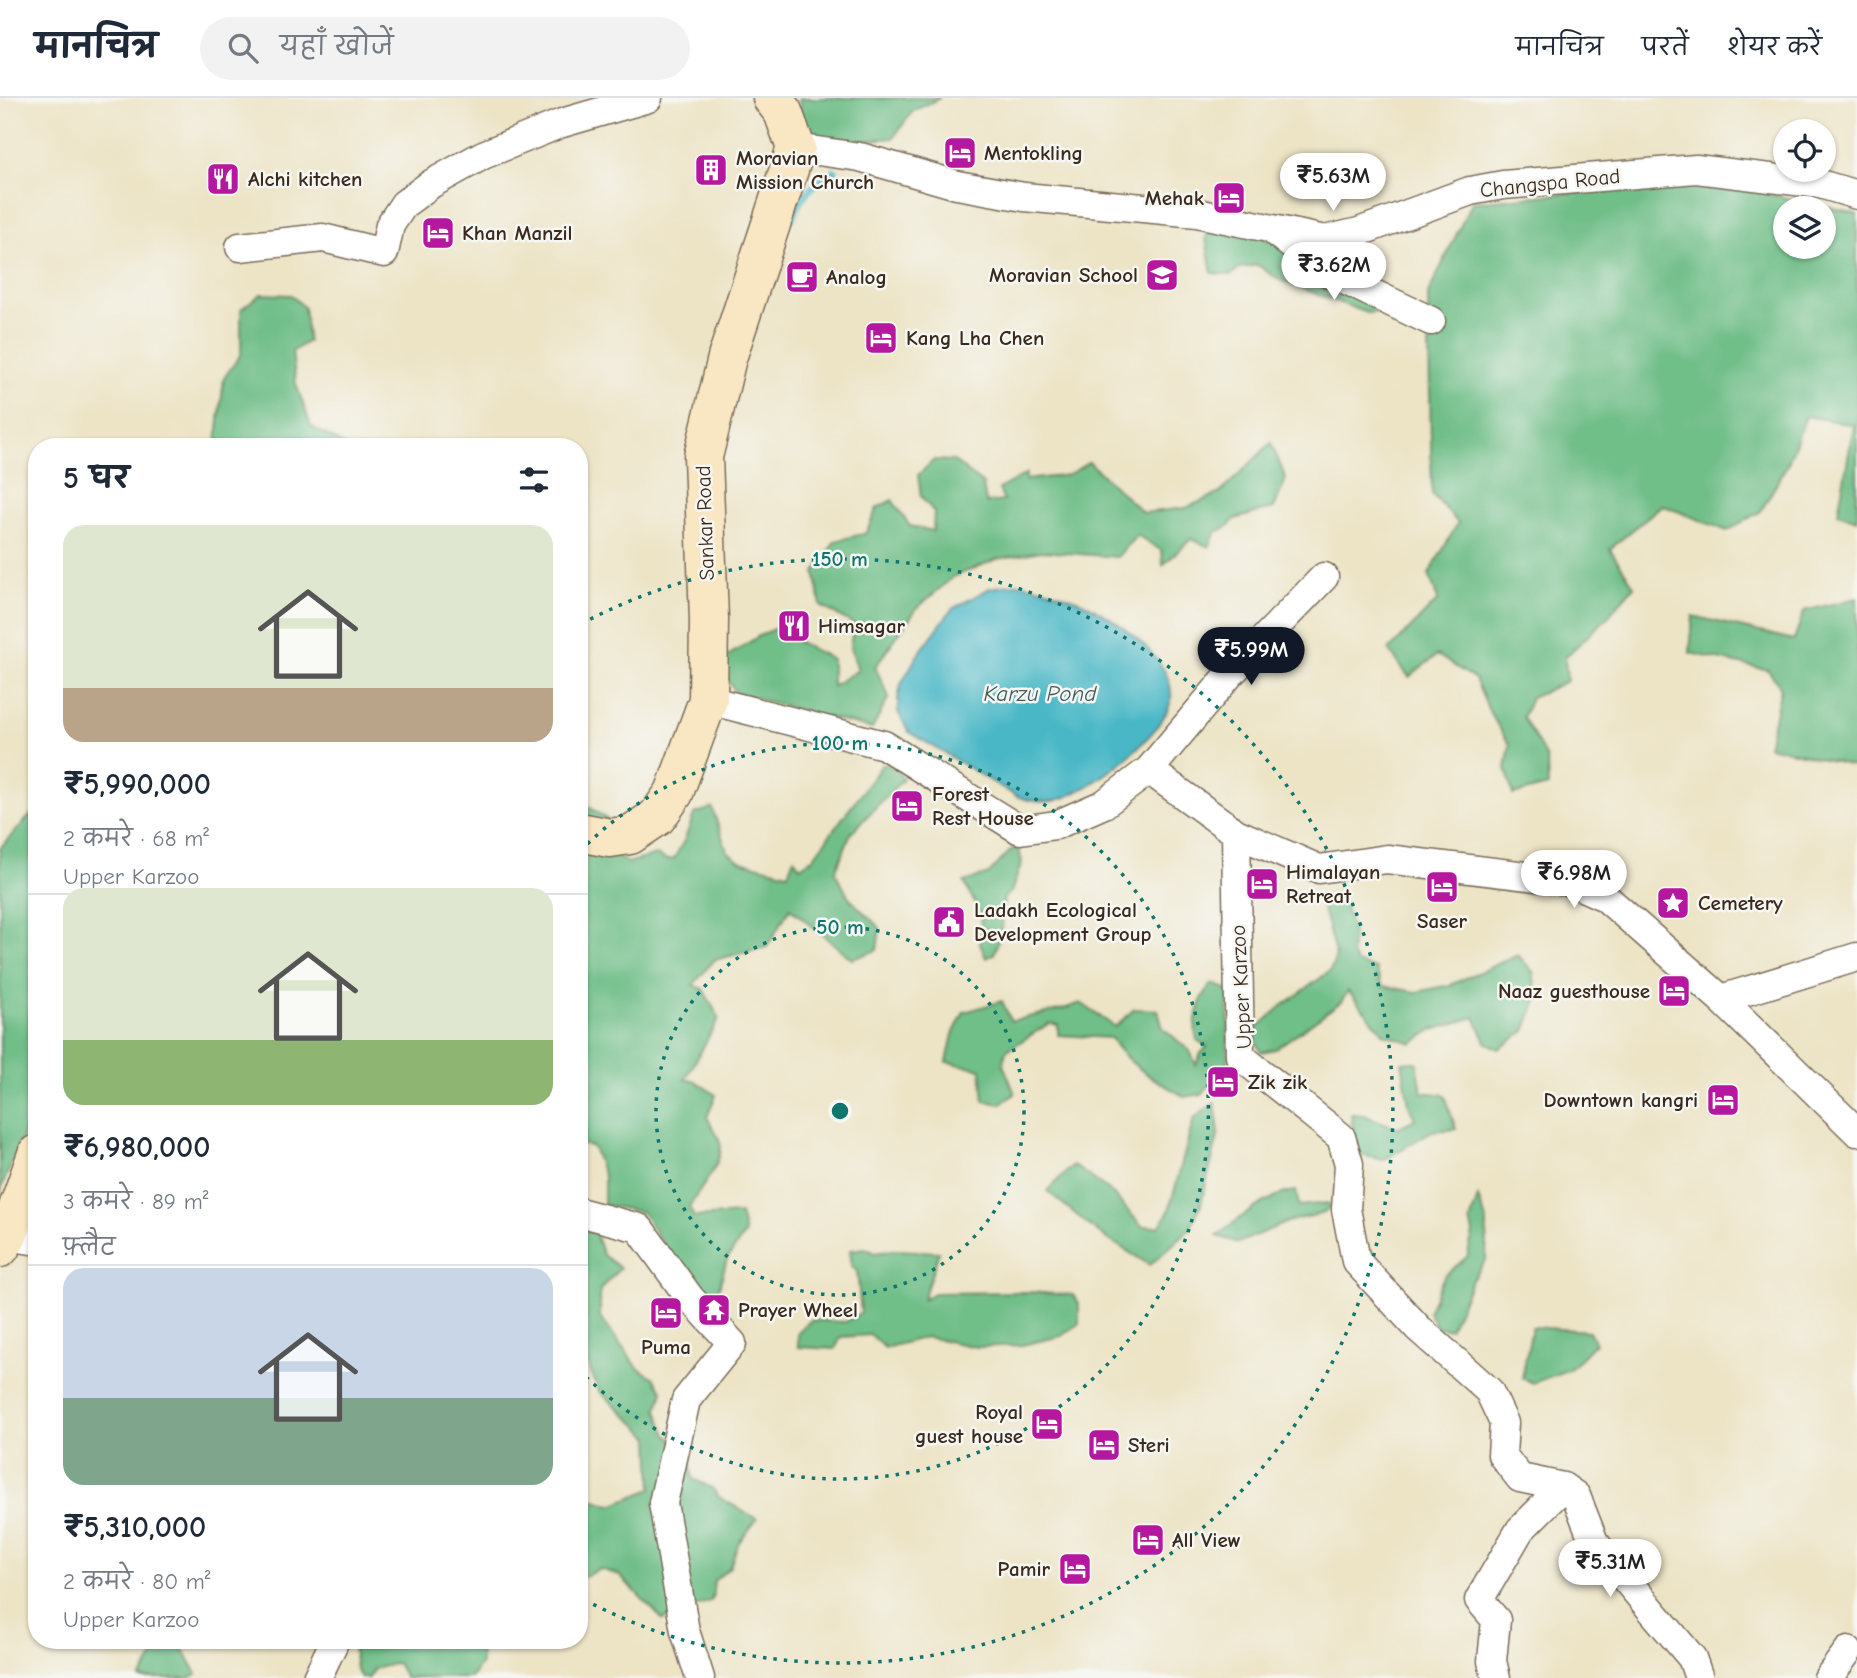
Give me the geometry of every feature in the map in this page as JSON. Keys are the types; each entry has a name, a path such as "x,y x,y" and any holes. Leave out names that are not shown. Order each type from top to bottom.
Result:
{"main road":[{"path":"772,98 783,112 796,148"},
{"name":"Sankar Road","path":"588,834 610,838 630,835 657,817 674,793 708,700 709,619 703,457 727,358 796,148"},
{"path":"15,1241 28,1190"}],"street":[{"path":"240,247 323,238 384,253 390,225 404,204 430,184 483,155 540,132 648,98"},
{"name":"Changspa Road","path":"796,148 860,157 957,184 1024,197 1197,212 1325,240 1359,232 1470,191 1696,169 1820,184 1857,195"},
{"path":"1270,228 1323,270 1431,321"},
{"path":"708,700 884,745 1020,830 1056,825 1104,804 1149,770 1230,674 1324,577"},
{"path":"1149,770 1236,833 1319,869 1387,859 1569,881 1605,897 1721,999 1857,1132"},
{"name":"Upper Karzoo","path":"1236,833 1240,1056 1341,1136 1349,1164 1346,1209 1356,1261 1418,1328 1489,1391 1504,1423 1502,1455 1520,1478 1563,1487"},
{"path":"1721,999 1857,957"},
{"path":"588,1214 639,1228 690,1298 732,1343 686,1400 663,1503 685,1631 700,1678"},
{"path":"1496,1678 1492,1661 1496,1620 1479,1600 1520,1530 1563,1487 1576,1496 1594,1542 1692,1658 1699,1678"},
{"path":"317,1678 331,1649"},
{"path":"1828,1678 1848,1651"}],"green space":[{"path":"799,98 940,98 913,111 893,138 822,144 802,130"},
{"path":"1709,180 1779,196 1773,196 1773,259 1836,259 1836,209 1857,214 1857,520 1838,513 1854,425 1806,416 1788,463 1761,511 1727,531 1662,505 1610,549 1634,586 1606,619 1565,657 1567,681 1531,698 1523,717 1547,759 1548,786 1513,795 1506,768 1510,745 1490,713 1475,679 1437,655 1409,677 1389,650 1438,600 1429,574 1458,523 1432,494 1428,294 1472,202"},
{"path":"1235,224 1317,262 1334,267 1367,269 1392,311 1367,313 1277,279 1258,265 1240,268 1231,275 1212,273 1206,239 1208,228"},
{"path":"261,294 291,295 304,307 308,341 292,352 296,384 311,426 331,438 217,438 224,378 241,354 241,309"},
{"path":"1271,443 1286,479 1274,508 1235,519 1226,528 1216,532 1209,547 1191,539 1163,565 1162,551 1137,535 1117,557 1041,551 997,559 953,577 917,608 875,667 889,697 872,729 736,693 717,663 759,636 782,625 787,636 832,659 832,686 858,670 850,646 854,624 821,606 815,572 835,541 866,533 877,508 892,500 910,526 933,531 934,512 921,496 918,475 934,460 954,461 983,484 986,503 1004,501 999,489 1026,474 1025,480 1068,475 1089,462 1143,513 1186,508 1220,493"},
{"path":"1857,598 1857,767 1768,746 1781,688 1768,670 1690,653 1693,616 1794,640 1804,611"},
{"path":"883,764 895,767 903,779 851,833 835,872 850,899 880,928 877,950 852,959 790,908 767,947 714,960 693,985 703,989 719,1018 685,1080 694,1080 716,1095 707,1117 719,1139 721,1149 715,1166 689,1207 694,1217 740,1214 745,1233 727,1259 718,1291 691,1286 642,1212 604,1205 604,1177 593,1147 588,1146 588,806 611,822 611,851 627,863 656,855 667,860 674,859 694,814 712,808 727,851 740,861 788,873 794,858 800,867 812,859"},
{"path":"28,818 28,1123 0,1196 0,848"},
{"path":"1012,849 1019,850 1022,862 1011,892 1004,897 1002,929 994,954 986,958 980,943 981,915 964,882 989,874"},
{"path":"1333,893 1342,899 1353,932 1351,954 1357,963 1376,969 1382,986 1416,992 1450,985 1518,955 1533,972 1537,1000 1525,1031 1499,1049 1486,1042 1475,1017 1432,1030 1412,1043 1384,1034 1348,991 1341,1002 1275,1049 1261,1052 1252,1033 1278,1009 1330,971 1336,957 1321,902"},
{"path":"1212,984 1229,990 1228,1062 1202,1094 1185,1097 1154,1079 1125,1057 1111,1038 1058,1035 1058,1025 1050,1023 1006,1051 1003,1064 1015,1094 1000,1104 984,1101 981,1069 947,1062 953,1034 964,1012 1002,1001 1011,1021 1081,1003 1115,1027 1134,1009 1158,1010 1163,1028 1190,1051 1196,1065 1207,1047 1197,1040 1196,1018 1200,1003"},
{"path":"1402,1062 1417,1062 1422,1092 1445,1095 1456,1129 1432,1131 1384,1160 1356,1154 1351,1114 1364,1115 1397,1128 1415,1119 1409,1105"},
{"path":"1215,1103 1219,1132 1201,1204 1190,1229 1150,1265 1101,1235 1047,1191 1073,1165 1109,1190 1142,1226 1159,1227 1169,1211 1194,1118"},
{"path":"1296,1191 1299,1206 1328,1203 1330,1206 1324,1213 1290,1221 1238,1243 1217,1236 1265,1202"},
{"path":"1478,1197 1487,1223 1486,1260 1472,1280 1450,1329 1437,1327 1428,1312 1444,1276 1467,1257 1473,1233 1470,1221"},
{"path":"588,1231 595,1233 603,1255 620,1268 600,1290 600,1317 638,1368 653,1377 663,1392 657,1410 667,1435 689,1454 693,1479 712,1488 719,1497 757,1519 738,1544 730,1567 714,1581 712,1600 663,1620 619,1575 600,1569 588,1575 588,1468 589,1498 611,1505 652,1489 650,1437 599,1391 588,1365"},
{"path":"865,1248 875,1253 895,1250 939,1252 923,1299 934,1293 1028,1292 1073,1295 1079,1304 1079,1324 1061,1336 1022,1345 977,1347 926,1337 885,1348 870,1335 841,1337 835,1349 798,1347 798,1332 811,1320 845,1322 861,1313 857,1271 852,1267 850,1250"},
{"path":"1532,1327 1589,1331 1595,1343 1570,1369 1533,1383 1522,1378"},
{"path":"152,1649 184,1649 197,1674 188,1678 140,1678 156,1654"},
{"path":"353,1649 480,1649 481,1663 471,1678 405,1678 397,1663 374,1669 369,1678 361,1678 356,1669"}],"water":[{"name":"Karzu Pond","path":"1020,583 1070,597 1113,620 1154,656 1170,684 1171,699 1166,713 1141,745 1085,788 1053,801 1035,801 1016,796 909,732 898,712 901,684 917,656 952,609 990,588"}],"waterway":[{"path":"792,218 809,190 835,171"}],"place":[{"name":"Mentokling","path":"960,153"},
{"name":"Moravian Mission Church","path":"711,170"},
{"name":"Alchi kitchen","path":"223,179"},
{"name":"Mehak","path":"1229,198"},
{"name":"Khan Manzil","path":"438,233"},
{"name":"Moravian School","path":"1162,275"},
{"name":"Analog","path":"802,277"},
{"name":"Kang Lha Chen","path":"881,338"},
{"name":"Himsagar","path":"794,626"},
{"name":"Forest Rest House","path":"907,806"},
{"name":"Himalayan Retreat","path":"1262,884"},
{"name":"Saser","path":"1442,887"},
{"name":"Cemetery","path":"1673,903"},
{"name":"Ladakh Ecological Development Group","path":"949,922"},
{"name":"Naaz guesthouse","path":"1674,991"},
{"name":"Zik zik","path":"1223,1082"},
{"name":"Downtown kangri","path":"1723,1100"},
{"name":"Prayer Wheel","path":"714,1310"},
{"name":"Puma","path":"666,1313"},
{"name":"Royal guest house","path":"1047,1424"},
{"name":"Steri","path":"1104,1445"},
{"name":"All View","path":"1148,1540"},
{"name":"Pamir","path":"1075,1569"}]}
